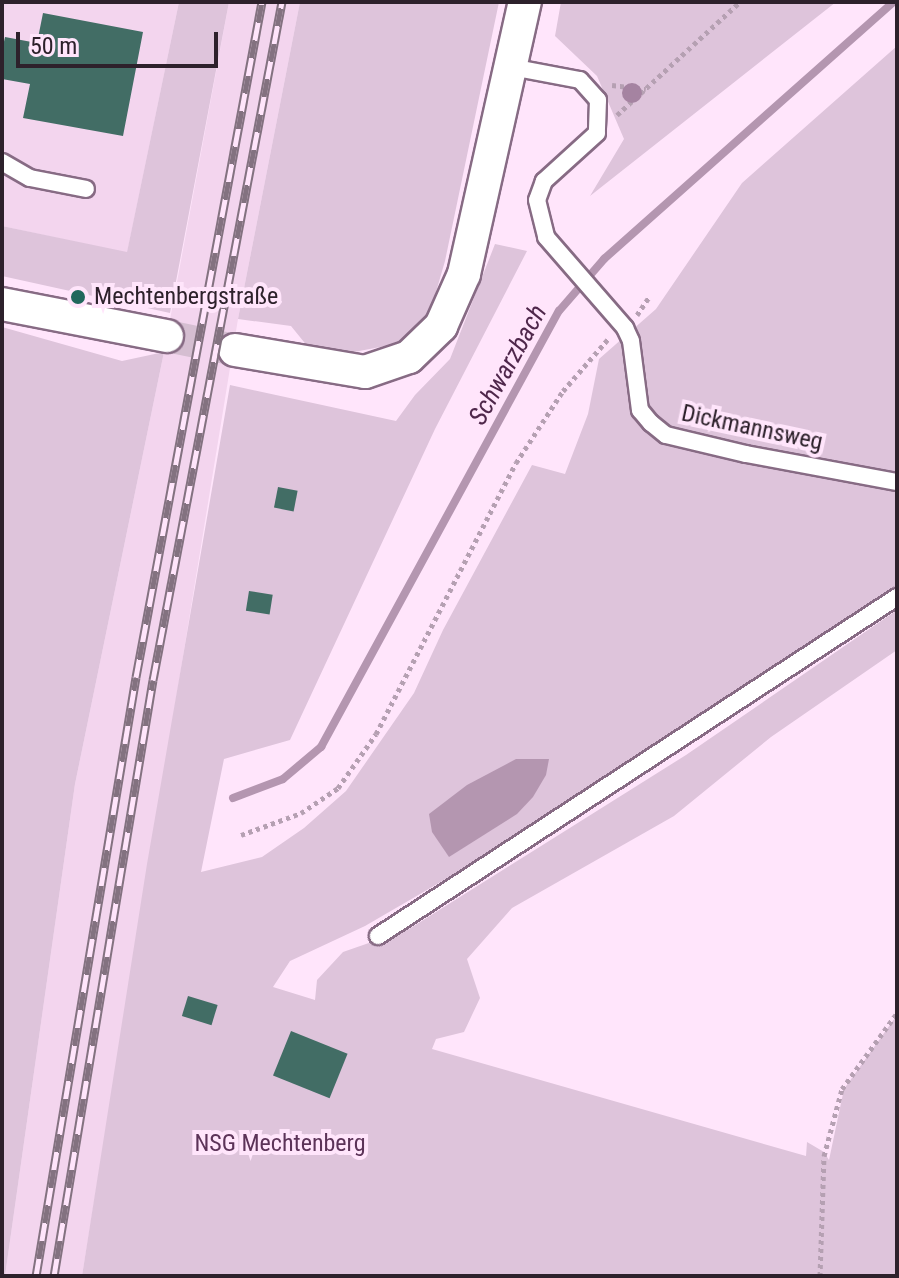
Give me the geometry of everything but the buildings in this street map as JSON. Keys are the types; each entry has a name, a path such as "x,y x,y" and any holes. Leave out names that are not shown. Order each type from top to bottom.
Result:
{"street":[{"path":"235,350 365,372 409,357 441,326 464,274 525,2"},
{"path":"2,304 167,336"}],"lane":[{"path":"511,67 568,76 589,87 598,100 597,133"},
{"name":"Dickmannsweg","path":"597,133 544,181 537,200 550,241 621,322 631,341 640,410 666,435 746,454 897,482"},
{"path":"2,162 30,178 86,189"},
{"path":"378,936 897,597"}],"path":[{"path":"597,133 740,2"},
{"path":"241,835 301,813 338,788 376,734 516,463 593,353 650,296"},
{"path":"820,1276 824,1156 842,1089 897,1013"}],"shaded area":[{"path":"2,2 179,2 127,253 2,226"},
{"path":"229,2 300,2 238,319 82,1276 5,1276 75,784 164,352"},
{"path":"516,759 549,759 546,775 533,797 517,814 449,857 432,832 429,814 467,785"}],"green space":[{"path":"179,2 229,2 170,313 2,276 2,226 127,252"},
{"path":"300,2 499,2 445,261 429,316 396,344 354,352 308,347 291,326 238,319"},
{"path":"561,2 836,2 590,196 624,139 597,76 555,36"},
{"name":"NSG Mechtenberg","path":"897,46 897,587 813,647 463,869 365,926 290,961 273,987 315,1000 317,980 343,952 409,929 686,755 897,610 897,650 771,737 674,816 512,908 467,959 480,998 464,1032 436,1039 432,1049 806,1156 807,1142 824,1152 829,1160 844,1089 897,1015 897,1276 82,1276 147,864 230,385 396,421 415,395 450,359 495,244 527,251 435,429 290,740 224,759 201,872 262,857 304,828 346,791 414,693 443,630 532,465 565,474 588,414 599,359 656,309 742,183"},
{"path":"2,327 122,361 164,352 75,784 5,1276 2,1276"}],"waterway":[{"name":"Schwarzbach","path":"233,798 283,779 321,747 559,311 604,259 893,2"}],"tunnel":[{"path":"167,336 235,350"}],"railway":[{"path":"36,1276 136,677 262,2"},
{"path":"54,1276 153,680 282,2"}],"place":[{"name":"Mechtenbergstraße","path":"78,297"}]}
